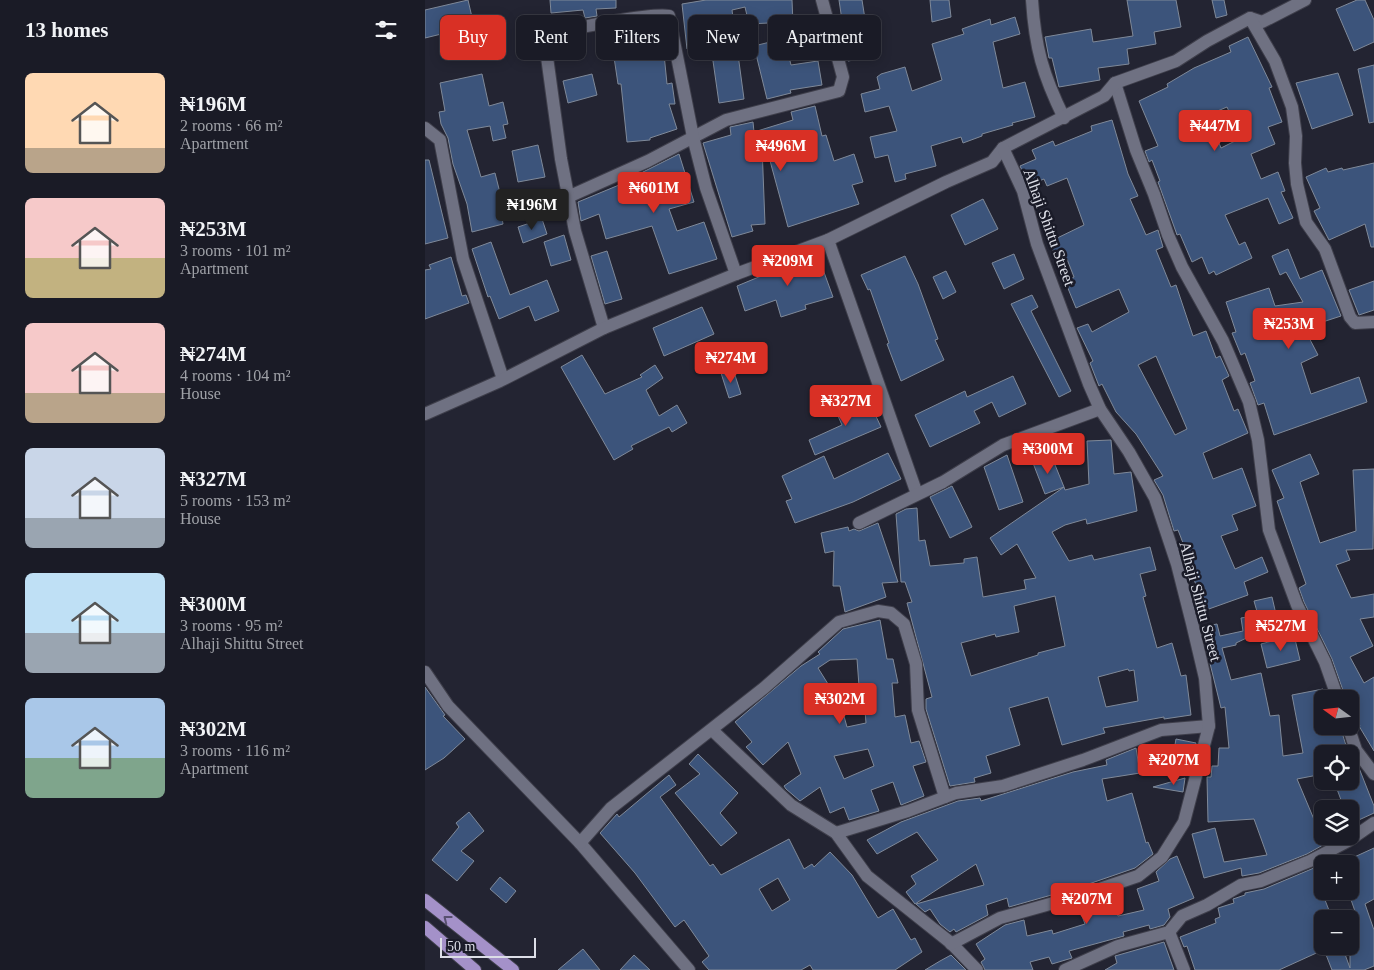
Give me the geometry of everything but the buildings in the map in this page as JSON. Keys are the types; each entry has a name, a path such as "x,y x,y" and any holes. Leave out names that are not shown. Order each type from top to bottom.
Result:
{"main road":[{"path":"425,900 513,970"},
{"path":"425,927 475,970"}],"street":[{"path":"568,197 726,120 839,91 843,77 822,0"},
{"path":"1033,0 1035,34 1039,58 1046,80 1064,118"},
{"path":"425,414 503,379 604,328 737,274 829,240 946,182 992,162 1003,148 1104,96 1115,83 1176,61 1207,41 1250,18 1262,22 1305,0"},
{"path":"604,328 575,231 568,197 547,57 549,42 559,34 662,14 669,16 693,137 706,188 737,274"},
{"path":"1250,18 1275,61 1292,106 1296,136 1295,163 1297,184 1306,222 1325,249 1350,317 1355,323 1374,322"},
{"path":"1115,83 1135,150 1154,194 1181,267 1230,357 1249,402 1258,440 1269,530 1297,605 1325,662 1335,690"},
{"path":"426,125 440,140 463,259 503,379"},
{"name":"Alhaji Shittu Street","path":"951,944 1000,918 1082,895 1138,876 1162,857 1184,822 1209,726 1205,678 1192,623 1177,564 1155,498 1129,452 1100,409 1074,348 1037,244 1023,190 1003,148"},
{"path":"829,240 917,494"},
{"path":"859,524 943,482 1003,445 1100,409"},
{"path":"581,844 611,808 678,754 712,730 784,671 839,622 878,611 891,613 904,624 916,664 918,710 945,796"},
{"path":"425,672 448,706 581,844 689,970"},
{"path":"836,833 909,811 945,796 1003,786 1083,760 1161,730 1209,726"},
{"path":"712,730 791,805 836,833 867,876 951,944 977,970"},
{"path":"1351,735 1356,750 1374,774"},
{"path":"1065,970 1118,946 1169,932 1182,916 1207,905 1241,885 1261,880 1310,861 1348,841 1374,823"},
{"path":"1169,932 1184,970"}]}
